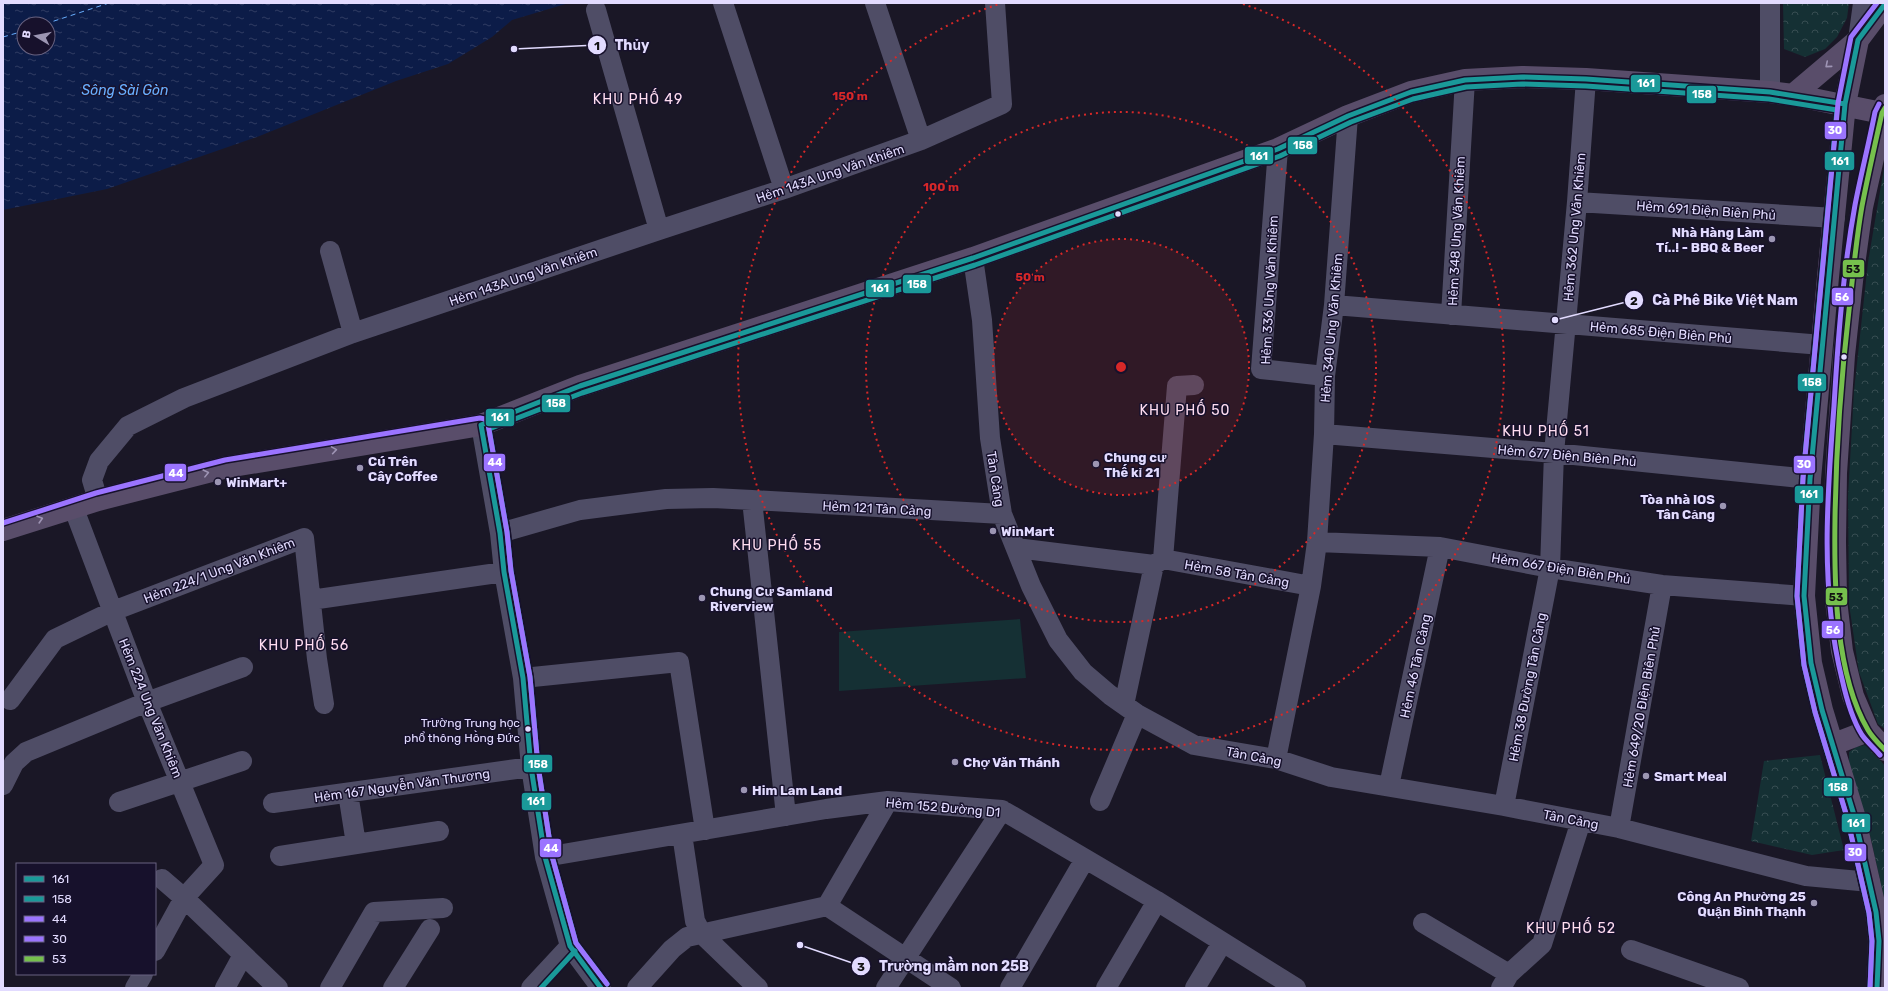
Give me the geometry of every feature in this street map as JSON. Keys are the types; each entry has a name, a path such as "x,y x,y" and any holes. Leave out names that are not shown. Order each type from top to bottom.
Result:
{"main road":[{"path":"1793,95 1858,40 1885,4"},
{"path":"1858,40 1845,104 1810,479 1804,596 1811,663 1822,710 1834,744 1854,815 1876,912 1879,942 1877,988"},
{"path":"3,530 74,509 98,500 227,467 481,425 580,386 973,258 1278,149 1348,116 1411,92 1465,80 1522,77 1586,79 1770,92 1884,109 1862,207 1844,355 1836,473 1836,600 1842,651 1853,696 1868,731 1885,750"},
{"path":"1834,744 1868,731"}],"street":[{"path":"723,3 784,190"},
{"path":"875,3 922,140"},
{"name":"Hẻm 143A Ung Văn Khiêm","path":"98,500 92,480 99,461 128,426 184,398 353,333 659,230 784,190 922,140 1002,104 996,3"},
{"path":"1770,3 1770,92"},
{"path":"1858,40 1863,3"},
{"path":"596,10 659,230"},
{"name":"Hẻm 362 Ung Văn Khiêm","path":"1550,568 1554,453 1577,202 1586,79"},
{"name":"Hẻm 348 Ung Văn Khiêm","path":"1334,305 1451,315 1465,80"},
{"name":"Hẻm 340 Ung Văn Khiêm","path":"1276,759 1311,586 1317,542 1324,434 1325,376 1334,305 1348,116"},
{"name":"Hẻm 336 Ung Văn Khiêm","path":"1278,149 1262,370 1325,376"},
{"name":"Hẻm 691 Điện Biên Phủ","path":"1577,202 1835,218"},
{"path":"330,251 353,333"},
{"name":"Tân Cảng","path":"973,258 982,320 990,438 1002,514 1031,586 1058,640 1083,672 1130,709 1194,745 1276,759 1331,777 1504,806 1619,828 1806,876 1870,882"},
{"name":"Hẻm 685 Điện Biên Phủ","path":"1451,315 1822,345"},
{"path":"1100,801 1130,709 1158,562 1176,386 1194,385"},
{"path":"481,425 500,533 504,572 523,678 531,767 545,857 570,946 601,988"},
{"name":"Hẻm 677 Điện Biên Phủ","path":"1324,434 1554,453 1810,479"},
{"name":"Hẻm 121 Tân Cảng","path":"500,533 580,510 666,499 713,498 1002,514"},
{"path":"752,500 786,816"},
{"name":"Hẻm 224 Ung Văn Khiêm","path":"74,509 147,702 214,865 184,898"},
{"name":"Hẻm 224/1 Ung Văn Khiêm","path":"113,611 304,538 317,659 324,704"},
{"name":"Hẻm 667 Điện Biên Phủ","path":"1317,542 1440,547 1550,568 1662,585 1804,596"},
{"name":"Hẻm 46 Tân Cảng","path":"1389,786 1440,547"},
{"name":"Hẻm 58 Tân Cảng","path":"1016,548 1158,562 1311,586"},
{"name":"Hẻm 38 Đường Tân Cảng","path":"1504,806 1550,568"},
{"path":"311,600 504,572"},
{"name":"Hẻm 649/20 Điện Biên Phủ","path":"1619,828 1662,585"},
{"path":"10,700 55,639 113,611"},
{"path":"523,678 679,662 705,830"},
{"path":"3,785 14,763 26,752 147,702 243,667"},
{"path":"119,802 242,761"},
{"name":"Hẻm 167 Nguyễn Văn Thương","path":"273,803 531,767"},
{"path":"348,793 356,844"},
{"path":"827,906 888,801"},
{"name":"Hẻm 152 Đường D1","path":"545,857 826,809 888,801 1002,810 1157,901 1296,988"},
{"path":"886,988 905,956 1002,810"},
{"path":"1423,923 1505,981 1542,944 1580,821"},
{"path":"280,856 439,831"},
{"path":"682,834 695,921 702,934 758,988"},
{"path":"1010,988 1085,858"},
{"path":"162,879 184,898 278,988"},
{"path":"156,949 184,898"},
{"path":"1106,988 1157,901"},
{"path":"637,988 672,949 687,937 827,906 905,956 951,988"},
{"path":"330,988 374,912 443,908"},
{"path":"393,988 430,929"},
{"path":"1196,988 1222,943"},
{"path":"531,988 570,946"},
{"path":"1631,950 1739,988"},
{"path":"225,988 244,955"},
{"path":"135,988 142,975"}],"green space":[{"path":"1783,3 1849,3 1847,18 1837,37 1825,49 1805,57 1784,49"},
{"path":"1885,162 1885,729 1878,724 1859,672 1849,604 1848,496 1854,391 1868,262"},
{"path":"1020,619 1026,678 839,691 839,632"},
{"path":"1865,745 1871,749 1885,766 1885,902 1868,826 1849,764 1849,752 1856,747"},
{"path":"1820,755 1844,850 1812,855 1751,841 1764,761"}],"water":[{"name":"Sông Sài Gòn","path":"3,3 569,3 512,20 492,37 448,64 396,81 257,137 107,189 3,210"}],"ferry route":[{"path":"56,20 109,3"},
{"path":"3,37 16,33"}],"transit line":[{"name":"30","path":"1870,988 1872,941 1869,913 1847,817 1815,712 1804,665 1797,596 1803,478 1838,103 1851,37 1877,3"},
{"name":"161","path":"1877,988 1879,941 1876,912 1854,815 1822,710 1811,663 1804,596 1810,479 1845,104 1858,40 1885,4"},
{"name":"161","path":"601,988 570,946 545,857 531,767 523,678 504,572 500,533 481,425 580,386 973,258 1278,149 1348,116 1411,92 1465,80 1522,77 1586,79 1770,92 1845,104"},
{"name":"158","path":"607,984 576,943 552,856 538,766 530,677 511,571 507,532 489,429 582,393 975,265 1280,156 1351,122 1413,99 1466,87 1522,84 1586,86 1769,99 1837,110 1803,478 1797,596 1804,665 1815,712 1847,817 1869,913 1872,941 1870,988"},
{"name":"56","path":"1879,104 1875,112 1855,205 1844,280 1829,474 1827,543 1830,612 1835,646 1844,686 1858,729 1864,738 1880,755"},
{"name":"53","path":"1885,108 1882,113 1864,194 1855,258 1839,414 1836,467 1835,544 1836,599 1843,656 1849,682 1857,707 1868,730 1885,750"},
{"name":"44","path":"3,523 96,493 225,460 480,418 485,419 488,424 507,532 511,571 530,677 538,766 552,856 576,943 607,984"},
{"name":"158","path":"541,988 575,951"}],"place":[{"name":"Thủy","path":"514,49"},
{"name":"Nhà Hàng Làm Tí..! - BBQ & Beer","path":"1772,239"},
{"name":"Cà Phê Bike Việt Nam","path":"1555,320"},
{"name":"Chung cư Thế kỉ 21","path":"1096,464"},
{"name":"Cú Trên Cây Coffee","path":"360,468"},
{"name":"WinMart+","path":"218,482"},
{"name":"Tòa nhà IOS Tân Cảng","path":"1723,506"},
{"name":"WinMart","path":"993,531"},
{"name":"Chung Cư Samland Riverview","path":"702,598"},
{"name":"Trường Trung học phổ thông Hồng Đức","path":"528,729"},
{"name":"Chợ Văn Thánh","path":"955,762"},
{"name":"Smart Meal","path":"1646,776"},
{"name":"Him Lam Land","path":"744,790"},
{"name":"Công An Phường 25 Quận Bình Thạnh","path":"1814,903"},
{"name":"Trường mầm non 25B","path":"800,945"}],"district":[{"name":"KHU PHỐ 49","path":"638,99"},
{"name":"KHU PHỐ 50","path":"1185,410"},
{"name":"KHU PHỐ 51","path":"1546,431"},
{"name":"KHU PHỐ 55","path":"777,545"},
{"name":"KHU PHỐ 56","path":"304,645"},
{"name":"KHU PHỐ 52","path":"1571,928"}]}
